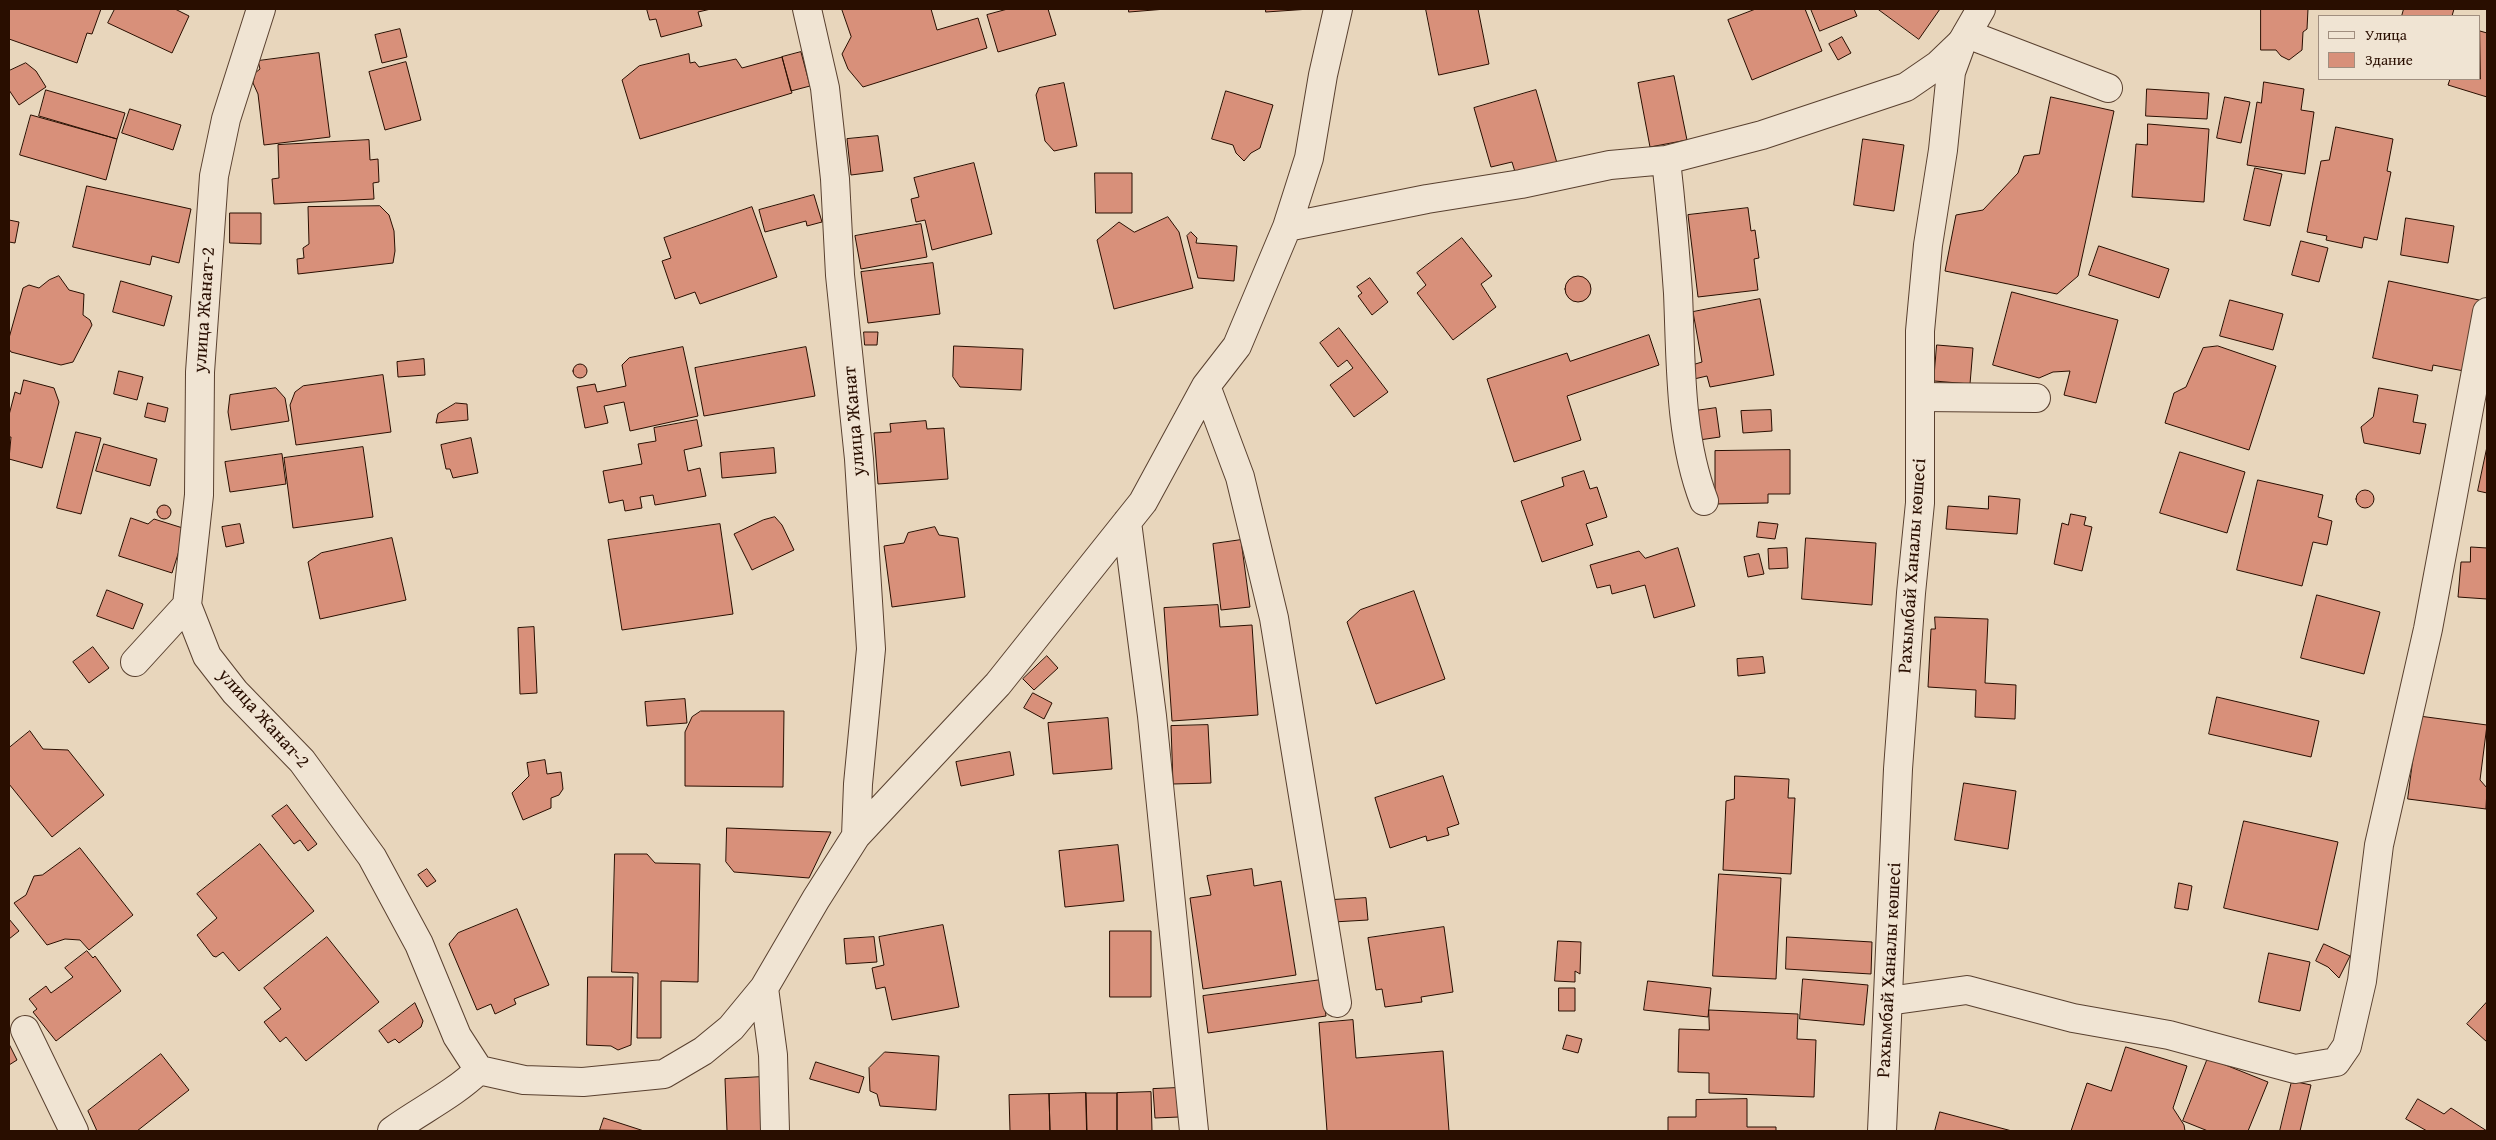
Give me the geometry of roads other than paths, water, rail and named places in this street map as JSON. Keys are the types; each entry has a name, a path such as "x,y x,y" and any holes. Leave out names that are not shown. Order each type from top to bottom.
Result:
{"street":[{"name":"улица Жанат-2","path":"261,9 226,119 214,176 200,372 198,495 187,605 207,656 234,692 302,761 372,857 419,944 457,1036 480,1070"},
{"name":"улица Жанат","path":"807,9 825,88 836,179 840,275 860,478 871,649 858,784 856,836"},
{"name":"Рахымбай Ханалы көшесі","path":"1882,1131 1898,768 1911,593 1920,503 1920,331 1928,245 1944,150 1951,72 1964,38 1981,9"},
{"path":"392,1131 425,1108 457,1090 480,1070 524,1080 583,1082 664,1074 703,1051 731,1028 764,988 816,899 856,836 998,684 1143,502 1206,386 1236,346 1287,227 1309,158 1323,75 1343,13"},
{"path":"1287,227 1427,198 1521,184 1610,166 1666,160 1762,135 1906,88 1938,64 1964,38 2108,88"},
{"path":"1666,160 1678,292 1682,393 1696,481 1704,501"},
{"path":"1888,1001 1967,990 2073,1018 2169,1035 2295,1070 2336,1062 2347,1046 2362,981 2379,845 2428,629 2487,312"},
{"path":"1206,386 1240,477 1274,618 1337,1003"},
{"path":"1920,397 2036,398"},
{"path":"1127,522 1152,716 1194,1131"},
{"path":"135,662 187,605"},
{"path":"764,988 773,1055 775,1131"},
{"path":"25,1030 74,1131"}]}
